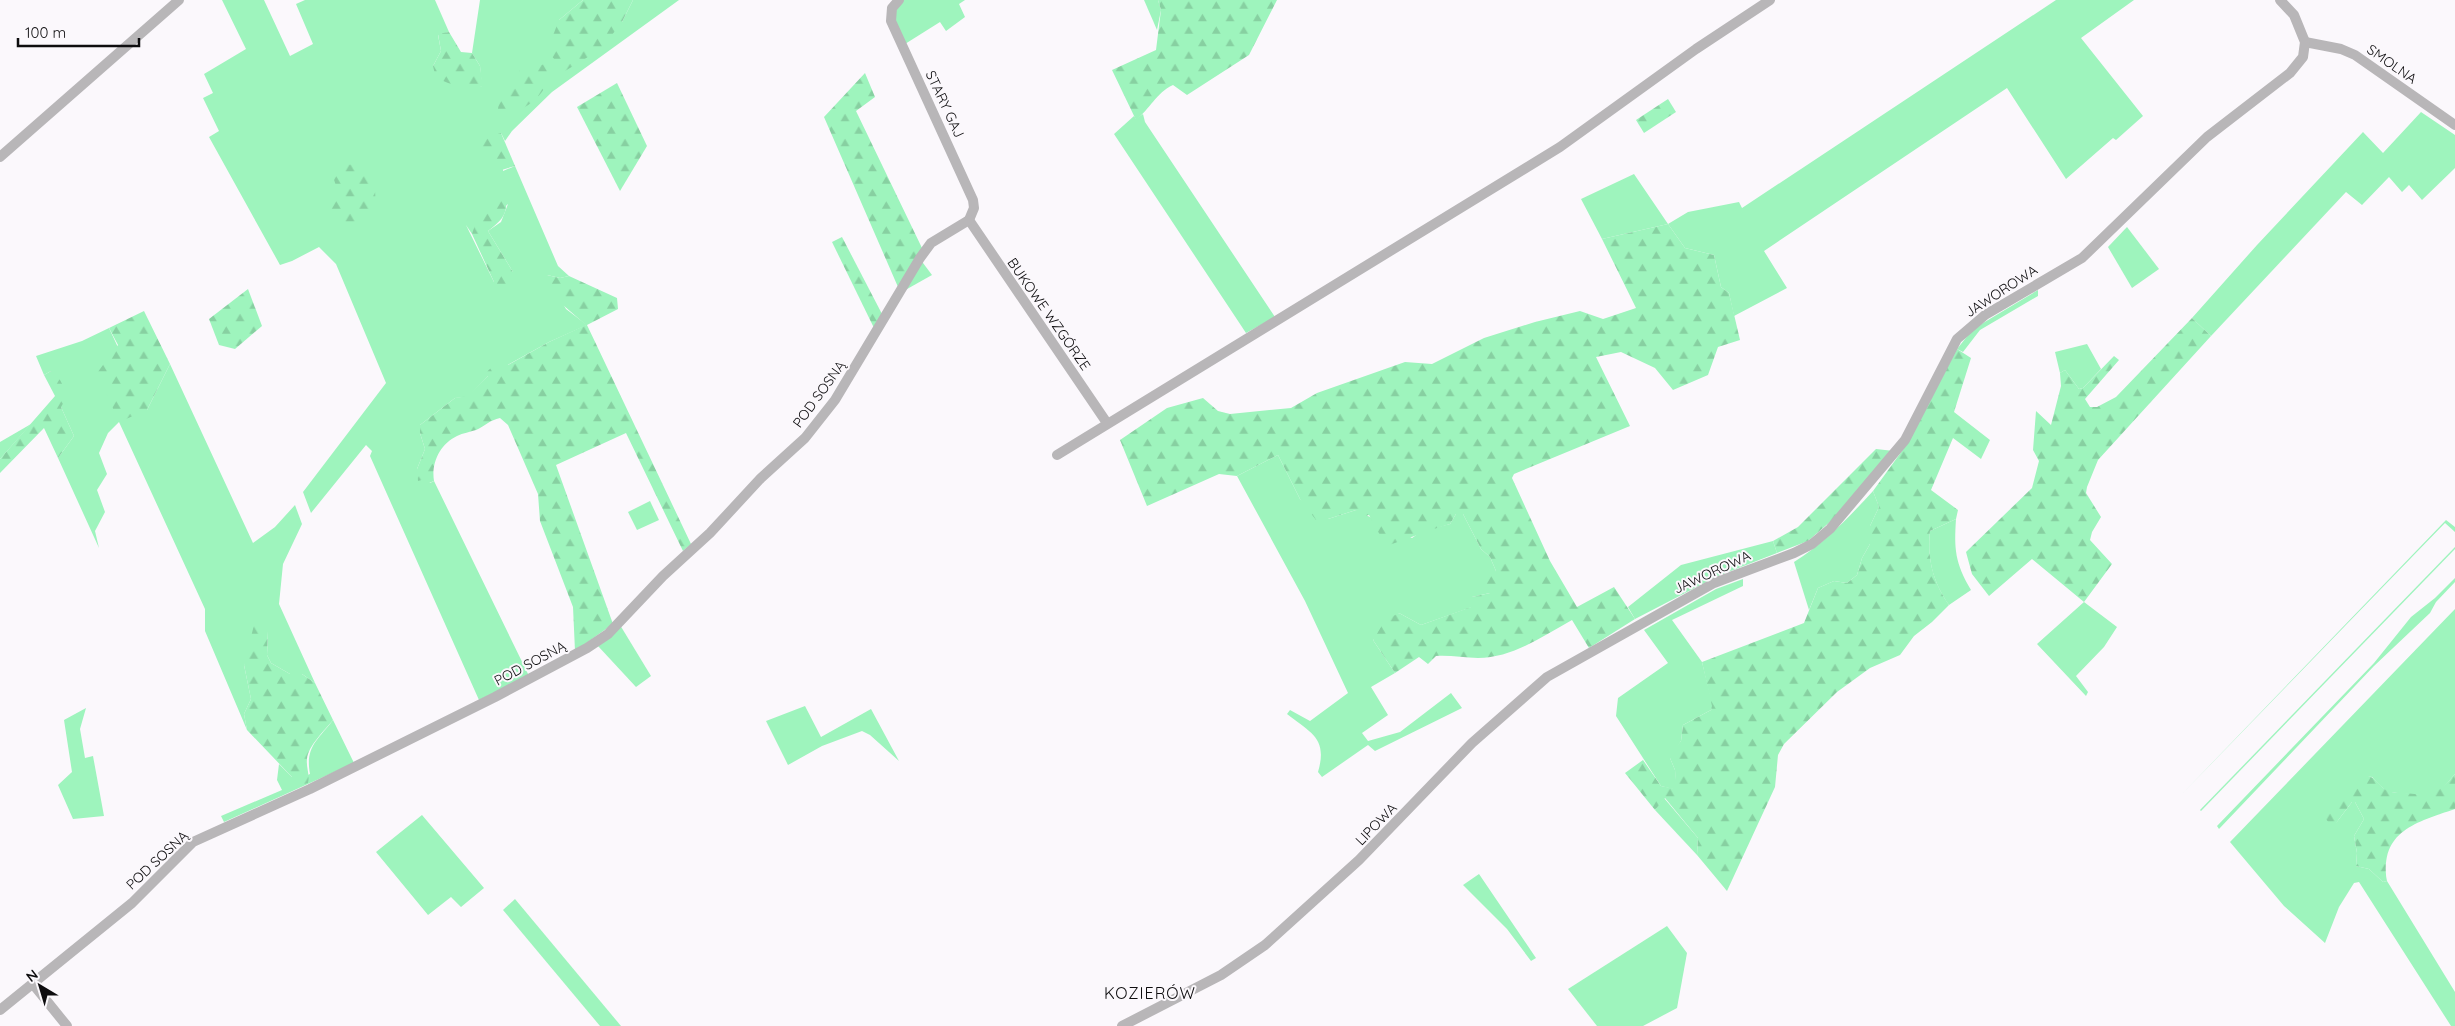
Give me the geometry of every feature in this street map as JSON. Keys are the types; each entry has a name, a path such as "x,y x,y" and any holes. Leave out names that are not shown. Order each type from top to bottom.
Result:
{"street":[{"path":"0,157 179,0"},
{"name":"STARY GAJ","path":"899,0 892,8 891,21 973,200 974,208 969,220"},
{"path":"1056,455 1228,352 1560,147 1696,49 1770,0"},
{"path":"2280,0 2294,15 2305,42"},
{"name":"SMOLNA","path":"2305,42 2341,49 2355,55 2455,125"},
{"name":"JAWOROWA","path":"1638,626 1714,583 1794,553 1812,544 1830,529 1905,440 1957,339 1985,315 2082,258 2207,137 2290,73 2303,57 2305,42"},
{"name":"BUKOWE WZGÓRZE","path":"969,220 1107,423"},
{"name":"POD SOSNĄ","path":"0,1010 132,903 193,842 270,805 310,789 495,696 587,648 608,634 663,576 710,533 761,478 805,438 835,400 920,258 931,243 969,220"},
{"name":"LIPOWA","path":"1122,1026 1221,975 1265,945 1359,860 1472,743 1532,688 1547,677 1638,626"},
{"path":"33,984 67,1026"}],"green space":[{"path":"222,0 264,0 290,56 313,44 296,4 305,0 435,0 449,32 438,35 441,51 433,66 482,87 480,66 472,53 480,0 583,0 559,20 622,22 633,0 679,0 552,92 512,131 505,141 501,133 503,171 515,166 558,266 569,276 560,278 547,275 566,309 587,325 549,342 488,376 468,397 455,398 420,425 420,433 425,449 417,469 430,483 434,481 529,676 479,700 370,456 372,451 366,445 311,513 303,492 386,383 336,264 319,247 280,265 209,137 219,131 203,98 213,93 204,74 246,49","holes":["508,204 501,222 488,231 513,272 494,282 466,225 472,234"]},
{"path":"583,0 633,0 622,22 601,49 565,71 547,51 559,20"},
{"path":"902,0 965,0 959,4 965,17 946,31 940,22 905,44 897,27 895,16"},
{"path":"1144,0 1158,0 1161,10 1157,30"},
{"path":"1158,0 1277,0 1249,55 1187,95 1173,85 1167,88 1136,120 1112,70 1156,50 1161,10"},
{"path":"2056,0 2134,0 2081,38 2143,116 2116,140 2113,138 2066,179 2007,88 1764,251 1787,288 1734,316 1729,293 1721,287 1714,255 1685,248 1668,224 1688,212 1739,202 1742,208"},
{"path":"449,32 461,52 472,53 480,66 483,87 453,85 436,78 433,66 441,51 438,34"},
{"path":"526,61 534,68 544,64 549,71 545,87 537,98 525,107 511,111 498,109 499,101 517,81 521,65"},
{"path":"865,73 875,97 856,111 922,248 898,287 824,117"},
{"path":"617,83 647,146 620,191 577,107"},
{"path":"1668,99 1676,112 1644,133 1636,120"},
{"path":"2421,112 2455,135 2455,168 2422,200 2409,185 2402,192 2389,177 2362,205 2346,192 2211,336 2192,318 2257,245 2363,132 2383,153"},
{"path":"1143,114 1145,122 1275,317 1246,333 1114,134 1134,116 1136,119"},
{"path":"501,133 515,166 495,172 482,147 484,138"},
{"path":"337,159 342,165 353,165 367,171 374,184 375,210 356,224 334,226 327,217 321,202 337,189 329,164"},
{"path":"1634,174 1668,224 1602,239 1581,199"},
{"path":"504,191 506,209 504,214 488,231 513,272 516,284 509,293 494,282 472,234 483,208 491,199"},
{"path":"1668,224 1685,248 1714,255 1721,287 1729,293 1740,340 1718,347 1708,375 1673,390 1655,368 1621,352 1596,357 1630,426 1514,474 1512,478 1550,561 1577,607 1614,587 1635,619 1589,648 1572,620 1527,645 1503,654 1478,658 1436,656 1428,664 1419,657 1395,673 1373,640 1385,620 1399,613 1421,625 1471,607 1472,597 1490,593 1478,578 1496,571 1490,557 1481,549 1463,514 1456,514 1450,524 1386,546 1369,515 1358,518 1356,510 1328,519 1316,520 1300,499 1278,455 1237,476 1219,474 1147,506 1120,440 1167,408 1203,398 1218,411 1230,414 1291,408 1317,393 1405,362 1432,364 1484,338 1535,322 1580,311 1603,319 1636,308 1602,239"},
{"path":"2127,227 2159,269 2132,288 2108,247"},
{"path":"842,237 882,314 874,328 832,242"},
{"path":"920,259 932,275 900,293"},
{"path":"547,275 560,278 569,276 617,298 618,309 587,325 691,544 683,551 626,433 556,465 613,624 575,651 573,607 540,521 538,494 508,425 500,418 476,430 451,439 441,449 435,461 434,481 429,483 425,479 418,481 417,469 425,449 420,433 420,425 455,398 468,396 488,376 487,372 494,365 508,365 549,342 586,325 540,285"},
{"path":"248,289 262,326 235,349 219,345 209,319"},
{"path":"2038,290 2038,296 1980,330 1963,352 1957,349 1973,329"},
{"path":"144,311 170,364 147,410 119,422 97,373 118,345 109,328"},
{"path":"2192,318 2211,336 2098,460 2087,487 2086,493 2101,517 2092,532 2090,540 2112,564 2084,602 2032,559 1989,596 1972,574 1966,552 2032,488 2039,461 2033,450 2036,411 2051,425 2061,386 2060,373 2065,370 2079,389 2083,388 2114,356 2119,360 2085,399 2090,407 2097,407 2116,397"},
{"path":"109,328 147,410 170,364 253,543 275,527 295,505 302,524 283,564 279,604 315,683 302,674 290,674 271,663 267,655 268,631 244,665 251,699 244,714 247,730 205,631 205,609 119,422 108,433 99,453 107,474 97,490 105,512 95,531 99,548 58,458 74,436 61,407 51,371 44,375 36,356 82,341"},
{"path":"2087,344 2101,369 2083,388 2079,389 2065,370 2060,373 2055,352"},
{"path":"1957,349 1971,358 1954,412 1990,440 1981,459 1953,438 1931,490 1958,510 1956,519 1930,531 1929,541 1932,570 1939,588 1949,605 1914,636 1900,655 1870,668 1837,692 1784,744 1778,755 1775,787 1727,891 1697,855 1698,838 1665,798 1655,810 1625,773 1643,760 1661,786 1676,789 1675,770 1670,754 1681,741 1683,725 1711,710 1712,706 1702,662 1804,623 1818,588 1834,581 1847,583 1857,575 1862,558 1870,544 1870,526 1879,507 1873,491 1907,444"},
{"path":"51,371 60,380 68,395 61,407 74,436 58,458 44,428 0,473 0,459 55,396 44,375"},
{"path":"31,424 0,459 0,442"},
{"path":"1876,449 1894,451 1839,514 1808,541 1777,553 1773,541 1798,527"},
{"path":"1278,455 1300,499 1328,519 1356,510 1412,538 1422,531 1450,524 1456,514 1463,514 1481,549 1490,557 1496,571 1490,593 1472,597 1472,607 1421,625 1399,613 1373,640 1395,673 1371,687 1388,715 1362,733 1368,741 1400,732 1451,693 1462,708 1375,751 1368,745 1322,777 1318,772 1321,761 1319,744 1310,732 1287,714 1290,710 1310,721 1348,693 1305,601 1237,476"},
{"path":"1873,491 1879,507 1870,526 1870,544 1862,558 1857,575 1847,583 1834,581 1818,588 1809,610 1794,562 1826,538"},
{"path":"650,501 659,520 637,530 628,512"},
{"path":"1956,519 1955,539 1957,556 1971,590 1949,605 1939,588 1932,570 1929,541 1930,531"},
{"path":"2446,520 2455,527 2455,532 2445,523 2183,793"},
{"path":"1773,541 1777,553 1718,576 1635,619 1628,607 1681,565"},
{"path":"2455,547 2455,549 2201,811 2200,810"},
{"path":"2455,578 2455,582 2436,602 2430,613 2374,666 2219,829 2217,826 2374,663 2411,617 2435,598"},
{"path":"1743,579 1743,586 1672,620 1702,662 1713,706 1711,710 1683,725 1681,741 1670,758 1675,770 1677,790 1661,786 1616,716 1618,698 1668,663 1644,630 1716,589"},
{"path":"2084,602 2117,627 2104,647 2076,676 2088,692 2086,696 2037,644"},
{"path":"2455,609 2455,774 2442,789 2430,796 2387,792 2372,777 2364,776 2336,823 2352,802 2355,802 2364,819 2354,836 2357,853 2356,866 2369,869 2383,882 2387,881 2455,992 2455,1026 2451,1026 2359,882 2354,883 2339,907 2325,943 2284,906 2230,842"},
{"path":"254,625 265,626 268,631 267,655 271,663 290,674 302,674 315,683 333,720 308,754 308,783 288,790 286,786 292,781 292,777 247,730 244,714 251,699 244,665"},
{"path":"620,625 651,676 636,687 598,646"},
{"path":"805,706 821,737 871,709 899,761 870,735 862,731 822,746 788,765 766,721"},
{"path":"86,708 80,729 85,758 93,756 104,816 73,819 58,785 72,772 64,720"},
{"path":"333,720 354,763 224,822 221,816 282,790 277,780 279,764 292,777 293,781 310,774 309,757 311,751 317,739"},
{"path":"2455,774 2455,809 2415,824 2395,840 2389,850 2386,864 2387,881 2383,882 2369,869 2356,866 2357,853 2354,836 2364,819 2355,802 2352,802 2336,823 2330,824 2325,818 2343,790 2357,778 2371,777 2390,792 2428,794 2438,790"},
{"path":"1664,798 1698,838 1697,855 1655,810"},
{"path":"422,815 484,888 461,907 451,897 428,915 376,852"},
{"path":"1479,874 1536,958 1531,961 1507,929 1463,885"},
{"path":"515,899 621,1026 600,1026 503,910"},
{"path":"1667,926 1687,953 1677,1008 1643,1026 1597,1026 1568,989"}],"district":[{"name":"KOZIERÓW","path":"1150,993"}]}
